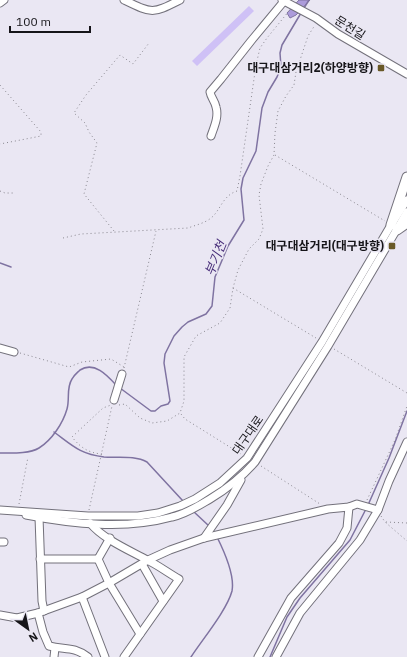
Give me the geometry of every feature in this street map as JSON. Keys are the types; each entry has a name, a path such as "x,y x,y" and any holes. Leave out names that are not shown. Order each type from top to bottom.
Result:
{"main road":[{"path":"394,227 407,177"},
{"path":"394,227 407,223"}],"street":[{"path":"0,3 4,0"},
{"path":"124,0 150,11 158,11 180,0"},
{"path":"211,136 218,115 216,105 210,92 284,0"},
{"name":"문천길","path":"284,0 317,19 338,34 407,74"},
{"name":"대구대로","path":"0,510 91,524 142,523 172,517 186,512 230,487 255,462 328,346 394,227 407,200"},
{"name":"대구대로","path":"0,510 88,516 138,516 158,513 180,506 220,483 247,458 394,227 407,212"},
{"path":"0,348 17,352"},
{"path":"116,402 122,374"},
{"path":"276,657 300,613 360,540 370,507 389,481 407,442"},
{"path":"204,538 245,473"},
{"path":"0,615 17,618 41,612 82,597 145,562 170,550 204,538 328,509 349,507 356,504 370,507"},
{"path":"258,657 291,598 339,543 347,528 349,507"},
{"path":"88,516 91,524 110,538 145,562 178,579 124,657"},
{"path":"39,517 42,601 41,612 43,632 50,646 55,648 70,648 80,651 88,657"},
{"path":"98,559 110,538"},
{"path":"40,559 98,559"},
{"path":"98,559 109,583 140,634"},
{"path":"145,562 163,601"},
{"path":"82,597 105,657"},
{"path":"54,657 55,648"}],"path":[{"path":"63,238 81,234 114,231 188,228 212,218 231,193 237,191 256,65 260,48 294,6"},
{"path":"116,402 125,404 140,418 152,423 167,422 180,413 184,401 184,357 196,336 220,323 230,308 238,270 249,249 259,239 263,229 259,195 261,184 274,154 278,111 286,96 294,86 296,72 308,36 317,19"},
{"path":"114,231 84,194 96,143 85,123 74,113 86,95 120,55 133,64 149,43"},
{"path":"0,85 41,132 41,136 0,144"},
{"path":"274,154 394,227"},
{"path":"0,192 14,193"},
{"path":"17,352 69,367 82,362 111,359 124,367 156,230"},
{"path":"88,516 102,456 112,405 103,408 72,437 78,445 89,452 102,456"},
{"path":"407,406 370,507 407,541"},
{"path":"19,506 28,457"},
{"path":"385,522 407,523"}],"shaded area":[{"path":"299,0 310,0 296,15 290,18 287,13"}],"building":[{"path":"249,6 254,11 197,66 192,61"}],"waterway":[{"name":"부기천","path":"304,8 309,0"},
{"name":"부기천","path":"120,388 151,411 155,411 161,406 168,404 170,401 164,363 165,354 174,336 182,327 188,322 206,314 212,306 215,277 228,246 244,220 241,189 243,178 256,151 262,108 268,92 281,67 280,53 282,45 301,13"},
{"path":"0,263 11,267"},
{"name":"부기천","path":"0,453 20,453 35,450 44,445 63,420 68,405 70,382 80,370 90,367 100,370 116,385"},
{"path":"368,505 389,458 407,411"},
{"path":"54,432 77,449 89,454 104,457 137,458 147,462 183,501"},
{"path":"270,657 287,617 300,598 350,540 366,509"},
{"path":"193,511 209,526"},
{"path":"191,657 220,616 232,591 232,578 226,556 217,537"}],"place":[{"name":"대구대삼거리2(하양방향)","path":"381,68"},
{"name":"대구대삼거리(대구방향)","path":"392,246"}]}
